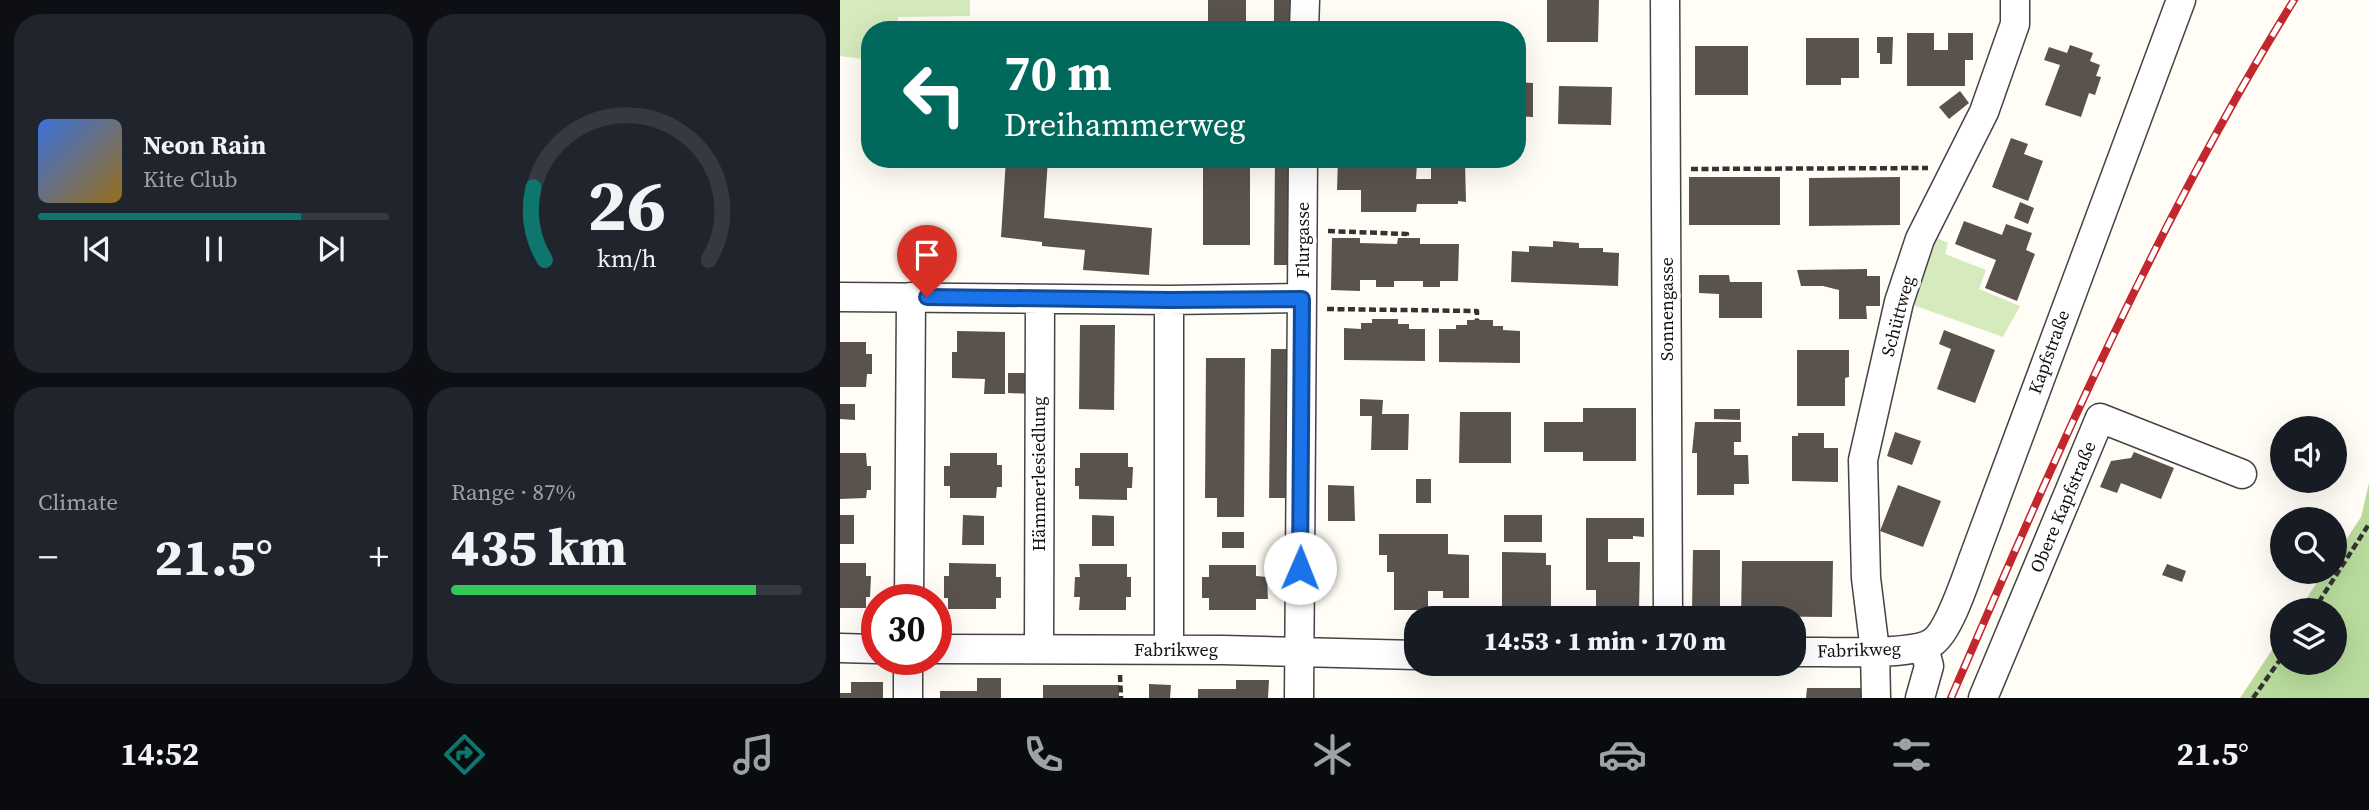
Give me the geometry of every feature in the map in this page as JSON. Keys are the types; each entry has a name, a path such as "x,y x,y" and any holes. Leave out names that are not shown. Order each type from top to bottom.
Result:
{"street":[{"path":"1304,21 1305,0"},
{"name":"Sonnengasse","path":"1665,0 1668,606"},
{"name":"Schüttweg","path":"1876,698 1875,651 1866,579 1863,460 1899,302 1920,239 1984,112 2015,24 2015,0"},
{"name":"Kapfstraße","path":"1924,647 1935,641 1942,631 1958,598 2181,0"},
{"name":"Flurgasse","path":"1299,698 1303,168"},
{"path":"840,297 1302,303"},
{"path":"909,584 911,297"},
{"name":"Hämmerlesiedlung","path":"1039,649 1040,299"},
{"path":"1169,300 1169,649"},
{"name":"Obere Kapfstraße","path":"1983,698 2100,418 2242,474"},
{"path":"1920,698 1928,666 1924,647"},
{"name":"Fabrikweg","path":"1806,652 1924,647"},
{"path":"840,648 861,649"},
{"name":"Fabrikweg","path":"952,649 1169,649 1404,655"},
{"path":"908,675 908,698"}],"path":[{"path":"1666,169 1956,167"},
{"path":"1856,168 1856,177"},
{"path":"1730,169 1730,177"},
{"path":"1303,230 1407,234 1407,238"},
{"path":"1302,303 1385,309 1478,311 1477,320"},
{"path":"1385,309 1385,319"},
{"path":"2321,598 2369,524"},
{"path":"1120,664 1121,698"},
{"path":"2253,698 2270,674"}],"green space":[{"path":"840,0 970,0 970,16 898,17 898,21 861,21 861,59 840,56"},
{"path":"1937,238 1948,243 1945,254 1986,270 1979,289 2020,306 2003,337 1913,305"},
{"path":"2369,483 2369,698 2240,698 2270,653 2270,675 2347,675 2347,598 2307,598 2316,584 2347,584 2347,539 2361,517"}],"building":[{"path":"1208,0 1246,0 1246,21 1208,21"},
{"path":"1274,0 1292,0 1292,21 1274,21"},
{"path":"1547,0 1599,0 1598,42 1547,42"},
{"path":"1907,33 1934,33 1934,50 1948,50 1948,33 1973,33 1973,60 1965,60 1965,86 1907,86"},
{"path":"1877,37 1893,37 1892,64 1880,64"},
{"path":"1806,38 1859,38 1859,78 1841,78 1841,85 1806,85"},
{"path":"2070,45 2093,53 2090,61 2100,65 2096,76 2101,77 2095,95 2089,93 2081,117 2045,105 2060,65 2044,60 2049,47 2067,53"},
{"path":"1695,46 1748,46 1748,95 1695,95"},
{"path":"1526,83 1533,83 1533,117 1526,117"},
{"path":"1559,86 1612,87 1611,125 1558,124"},
{"path":"1960,91 1969,103 1949,119 1939,107"},
{"path":"2011,138 2028,144 2024,154 2043,161 2028,201 1992,187"},
{"path":"1005,168 1047,168 1044,218 1152,228 1149,275 1083,270 1085,250 1042,246 1042,242 1001,237"},
{"path":"1203,168 1250,168 1250,245 1203,245"},
{"path":"1275,168 1292,168 1291,265 1274,265"},
{"path":"1338,168 1417,168 1416,179 1431,179 1431,168 1465,168 1466,202 1417,204 1416,212 1361,212 1361,190 1337,190"},
{"path":"1689,177 1780,177 1780,225 1689,225"},
{"path":"1900,177 1900,225 1809,226 1809,178"},
{"path":"2020,202 2034,208 2028,224 2014,218"},
{"path":"1964,221 2002,235 2006,224 2032,233 2026,250 2035,254 2017,301 1985,288 1996,260 1955,244"},
{"path":"1332,238 1360,238 1360,243 1397,244 1398,238 1420,238 1420,244 1459,244 1458,281 1440,281 1440,287 1423,287 1423,281 1394,281 1394,287 1376,287 1376,280 1360,280 1360,291 1331,290"},
{"path":"1553,241 1579,243 1579,248 1603,248 1603,252 1619,253 1618,286 1511,282 1512,251 1529,252 1529,246 1553,247"},
{"path":"1867,269 1867,276 1880,276 1880,306 1866,306 1867,319 1839,319 1839,290 1823,286 1801,286 1797,270"},
{"path":"1699,275 1729,275 1730,282 1762,282 1762,318 1719,318 1719,294 1699,293"},
{"path":"1372,319 1398,319 1398,324 1409,324 1409,329 1425,329 1425,361 1344,360 1344,328 1361,329 1361,323 1372,323"},
{"path":"1467,320 1493,320 1493,326 1503,326 1503,330 1520,331 1520,363 1439,362 1439,329 1456,329 1456,325 1467,325"},
{"path":"1080,325 1115,325 1114,410 1079,409"},
{"path":"1944,330 1995,350 1975,403 1937,389 1951,349 1939,344"},
{"path":"957,331 1005,332 1005,394 984,394 985,379 952,378 952,352 957,352"},
{"path":"840,342 866,342 866,354 872,354 872,374 867,374 866,387 840,387"},
{"path":"1271,349 1289,349 1287,498 1269,498"},
{"path":"1797,350 1849,350 1845,406 1797,406"},
{"path":"1206,358 1245,358 1244,517 1217,517 1217,498 1205,498"},
{"path":"1008,373 1031,373 1031,394 1008,393"},
{"path":"1360,399 1383,400 1382,414 1409,414 1408,450 1371,450 1372,416 1360,416"},
{"path":"840,404 855,404 855,420 840,419"},
{"path":"1583,408 1636,408 1636,461 1583,461 1583,452 1544,452 1544,422 1583,422"},
{"path":"1714,409 1740,409 1740,420 1714,419"},
{"path":"1460,412 1511,412 1511,463 1459,463"},
{"path":"1695,422 1741,422 1741,442 1734,442 1734,455 1748,455 1749,484 1734,484 1734,495 1697,495 1697,453 1692,453"},
{"path":"1895,432 1921,441 1912,465 1887,456"},
{"path":"1798,433 1824,433 1824,448 1838,448 1838,482 1792,481 1792,436 1798,436"},
{"path":"2134,452 2174,468 2161,499 2121,483 2117,493 2100,487 2111,461 2131,458"},
{"path":"840,453 866,453 867,466 871,466 871,490 867,490 866,498 840,499"},
{"path":"950,453 997,453 997,465 1002,465 1002,487 997,487 996,498 950,498 950,486 944,486 944,466 950,466"},
{"path":"1080,453 1128,453 1128,467 1133,467 1132,488 1127,488 1127,500 1079,499 1079,486 1075,486 1075,468 1080,468"},
{"path":"1416,479 1431,479 1431,503 1416,503"},
{"path":"1328,485 1354,486 1355,521 1328,521"},
{"path":"1898,485 1941,501 1923,547 1880,531"},
{"path":"840,515 854,515 854,544 840,544"},
{"path":"963,515 984,516 984,545 962,545"},
{"path":"1092,515 1114,516 1114,546 1092,546"},
{"path":"1504,515 1542,515 1542,542 1504,542"},
{"path":"1586,518 1644,518 1644,537 1608,539 1608,562 1640,562 1639,606 1596,606 1596,590 1586,590"},
{"path":"1222,532 1244,532 1244,548 1222,548"},
{"path":"1379,534 1448,534 1448,554 1469,555 1469,598 1443,598 1443,591 1428,591 1428,606 1404,606 1404,610 1394,610 1394,572 1387,572 1387,555 1379,555"},
{"path":"1693,550 1720,550 1720,606 1692,606"},
{"path":"1502,552 1546,553 1546,565 1551,565 1551,606 1502,606"},
{"path":"1742,561 1833,561 1832,617 1806,617 1806,606 1741,606"},
{"path":"840,563 866,563 866,576 871,576 871,584 861,584 861,608 840,608"},
{"path":"949,563 996,564 996,577 1001,577 1001,598 996,598 996,609 952,609 952,584 944,584 944,576 949,576"},
{"path":"1079,564 1127,564 1127,577 1131,577 1131,597 1126,597 1126,610 1079,610 1080,597 1074,597 1075,577 1080,577"},
{"path":"2167,564 2186,571 2182,582 2162,575"},
{"path":"1209,565 1256,565 1256,576 1267,577 1268,599 1256,599 1256,610 1209,610 1209,598 1202,598 1202,577 1209,577"},
{"path":"977,678 1001,678 1001,698 940,698 940,691 977,691"},
{"path":"1236,680 1269,680 1268,698 1198,698 1198,689 1236,689"},
{"path":"851,682 883,682 883,698 840,698 840,693 851,693"},
{"path":"1149,684 1171,685 1170,698 1149,698"},
{"path":"1043,685 1119,685 1119,698 1043,698"},
{"path":"1807,688 1864,688 1863,698 1806,698"}],"railway":[{"path":"1951,698 2069,431 2152,255 2244,84 2294,0"}],"route":[{"path":"927,297 1302,299 1300,568"}]}
